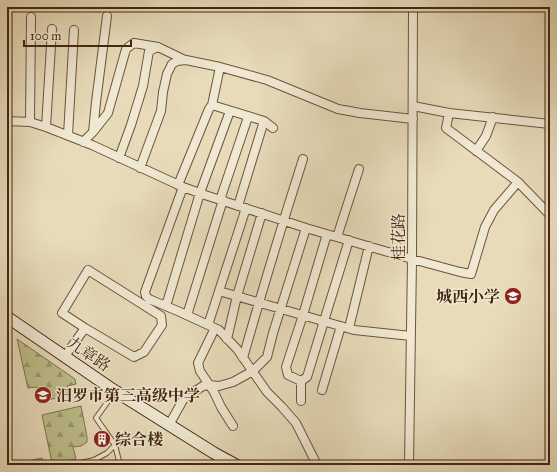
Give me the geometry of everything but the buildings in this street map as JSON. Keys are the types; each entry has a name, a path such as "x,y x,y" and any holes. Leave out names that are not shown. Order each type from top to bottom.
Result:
{"street":[{"name":"桂花路","path":"409,465 413,8"},
{"path":"30,122 31,16"},
{"path":"93,132 107,16"},
{"path":"46,127 52,29"},
{"path":"68,136 74,30"},
{"path":"83,142 108,114 126,49 134,43 158,47 186,60 220,67 267,80 338,109 413,119"},
{"path":"119,158 143,86 149,51 158,47"},
{"path":"140,168 161,111 167,74 172,64 177,61 186,60"},
{"path":"220,67 212,105 209,109 180,186 145,292 149,299 219,330 237,349 267,392 296,423 315,461"},
{"path":"212,105 264,122 273,128"},
{"path":"413,106 450,113 550,124"},
{"path":"166,306 200,193 230,111"},
{"path":"450,113 446,128 518,182 550,215"},
{"path":"187,315 221,200 248,117"},
{"path":"476,151 486,136 493,118"},
{"path":"7,121 30,122 46,127 180,186 242,207 306,228 412,259 471,274 485,227 494,210 518,182"},
{"path":"233,426 221,407 214,392 200,371 198,363 212,326 219,291 264,122"},
{"path":"243,358 258,303 303,159"},
{"path":"337,237 359,169"},
{"path":"227,339 262,213"},
{"path":"169,424 186,397 203,386 214,386 234,382 253,371 267,357 306,228"},
{"path":"327,234 286,367 288,375 301,380 307,377 349,240"},
{"path":"322,390 345,327 369,246"},
{"path":"88,270 161,316 162,325 144,352 134,357 85,328 62,313 88,270"},
{"path":"219,291 354,330 411,336"},
{"name":"九章路","path":"7,317 112,389 214,453 236,465"},
{"path":"7,324 109,393 226,465"},
{"path":"64,356 85,328"},
{"path":"301,380 301,401"}],"lane":[{"path":"109,393 109,400 96,418 115,445 120,465"},
{"path":"70,465 95,463 115,445"}],"green space":[{"path":"17,339 75,379 76,384 67,386 69,395 40,402 37,387 28,388"},
{"path":"81,406 87,442 81,446 73,447 76,459 52,463 42,415"},
{"path":"42,458 44,462 31,465 9,465"}],"place":[{"name":"城西小学","path":"513,296"},
{"name":"汨罗市第三高级中学","path":"43,395"},
{"name":"综合楼","path":"102,439"}]}
